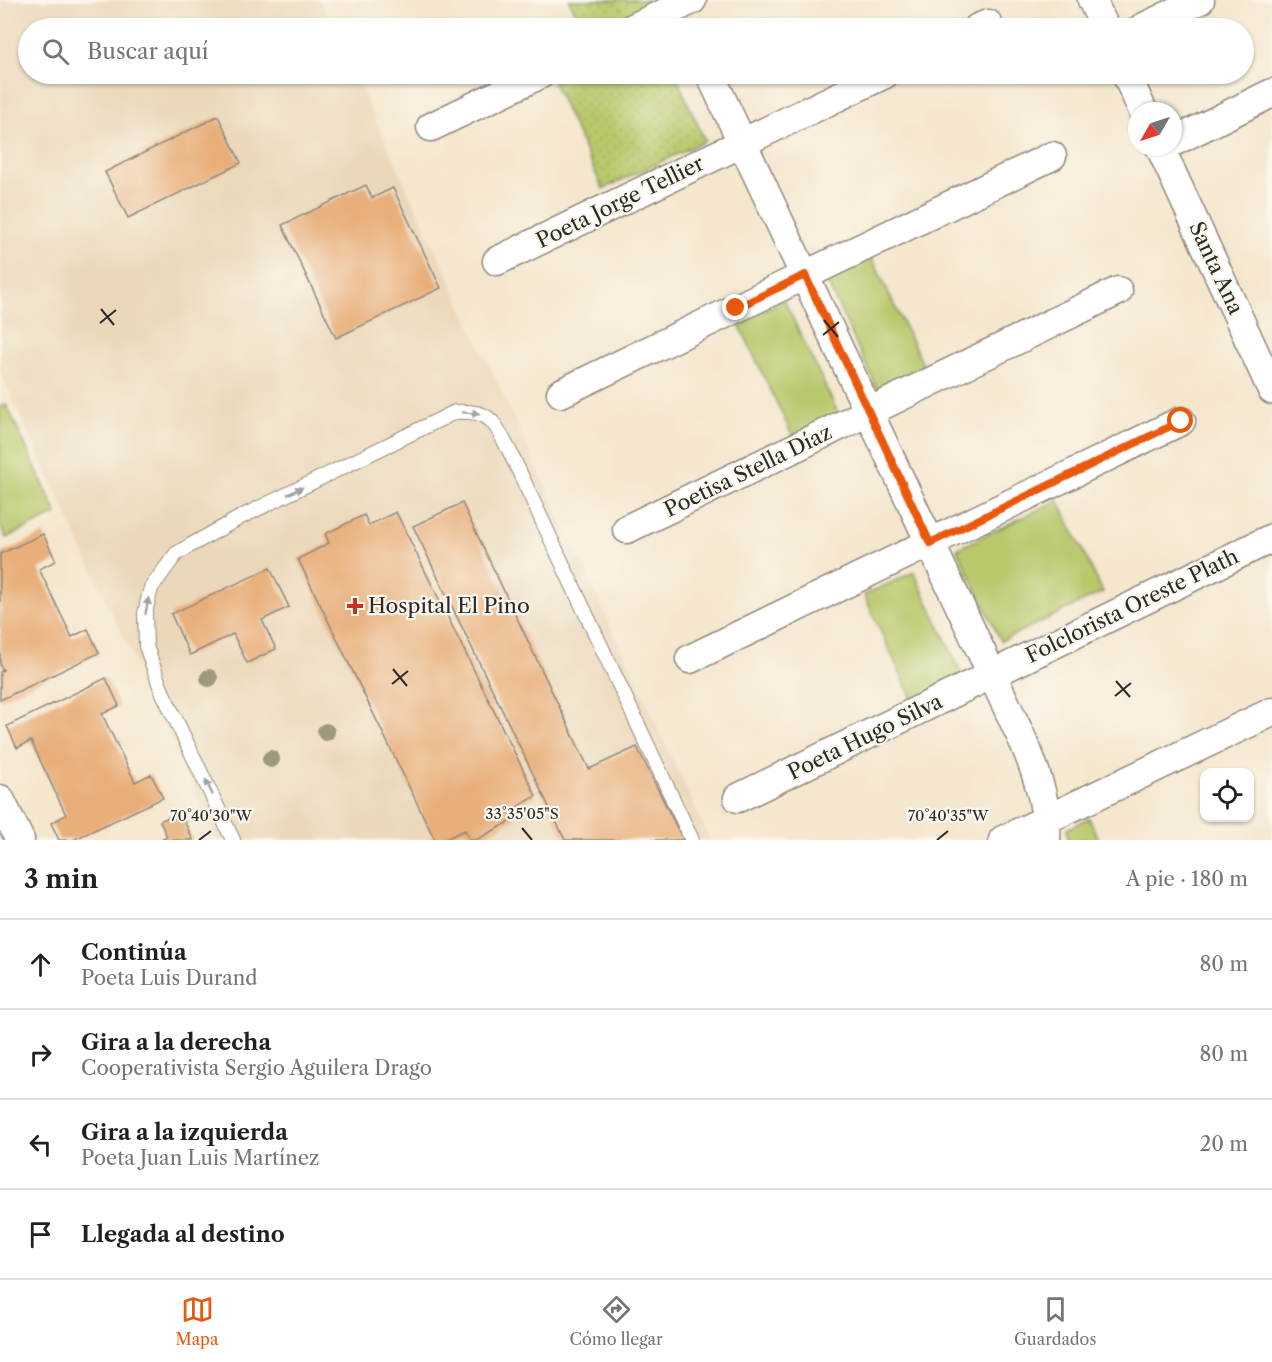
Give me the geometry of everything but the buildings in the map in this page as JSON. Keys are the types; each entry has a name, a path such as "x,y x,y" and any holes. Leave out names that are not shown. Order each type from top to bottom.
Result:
{"street":[{"path":"1092,0 1101,18"},
{"path":"1163,18 1200,0"},
{"path":"660,18 684,9"},
{"path":"431,126 520,84"},
{"path":"715,84 1040,781 1046,829"},
{"name":"Poeta Jorge Tellier","path":"497,261 864,84"},
{"path":"1131,84 1139,102"},
{"path":"1182,137 1272,93"},
{"path":"561,393 1052,156"},
{"name":"Santa Ana","path":"1168,156 1272,390"},
{"name":"Poetisa Stella Díaz","path":"627,529 1118,291"},
{"path":"690,659 1181,421"},
{"name":"Folclorista Oreste Plath","path":"992,675 1272,538"},
{"name":"Poeta Hugo Silva","path":"738,798 992,675"},
{"path":"1003,840 1046,829 1272,712"},
{"path":"1,802 20,840"}],"lane":[{"path":"233,840 161,688 146,646 145,613 151,588 176,554 241,517 455,412 476,411 485,414 510,452 692,840"}],"shaded area":[{"name":"Hospital El Pino","path":"0,0 320,0 328,18 18,18 18,84 359,84 710,840 218,840 0,372"}],"green space":[{"path":"569,0 647,0 650,6 624,18 578,18"},
{"path":"554,84 679,84 705,141 603,189"},
{"path":"872,258 924,367 878,390 826,280"},
{"path":"784,300 839,415 793,437 738,322"},
{"path":"6,404 57,514 6,538 0,525 0,407"},
{"path":"1058,500 1103,592 1001,641 957,549"},
{"path":"914,572 963,677 913,701 864,595"},
{"path":"1089,818 1099,840 1068,840 1067,829"}],"place":[{"name":"Hospital El Pino","path":"355,606"}],"route":[{"path":"736,308 805,275 930,543 1181,421"}]}
